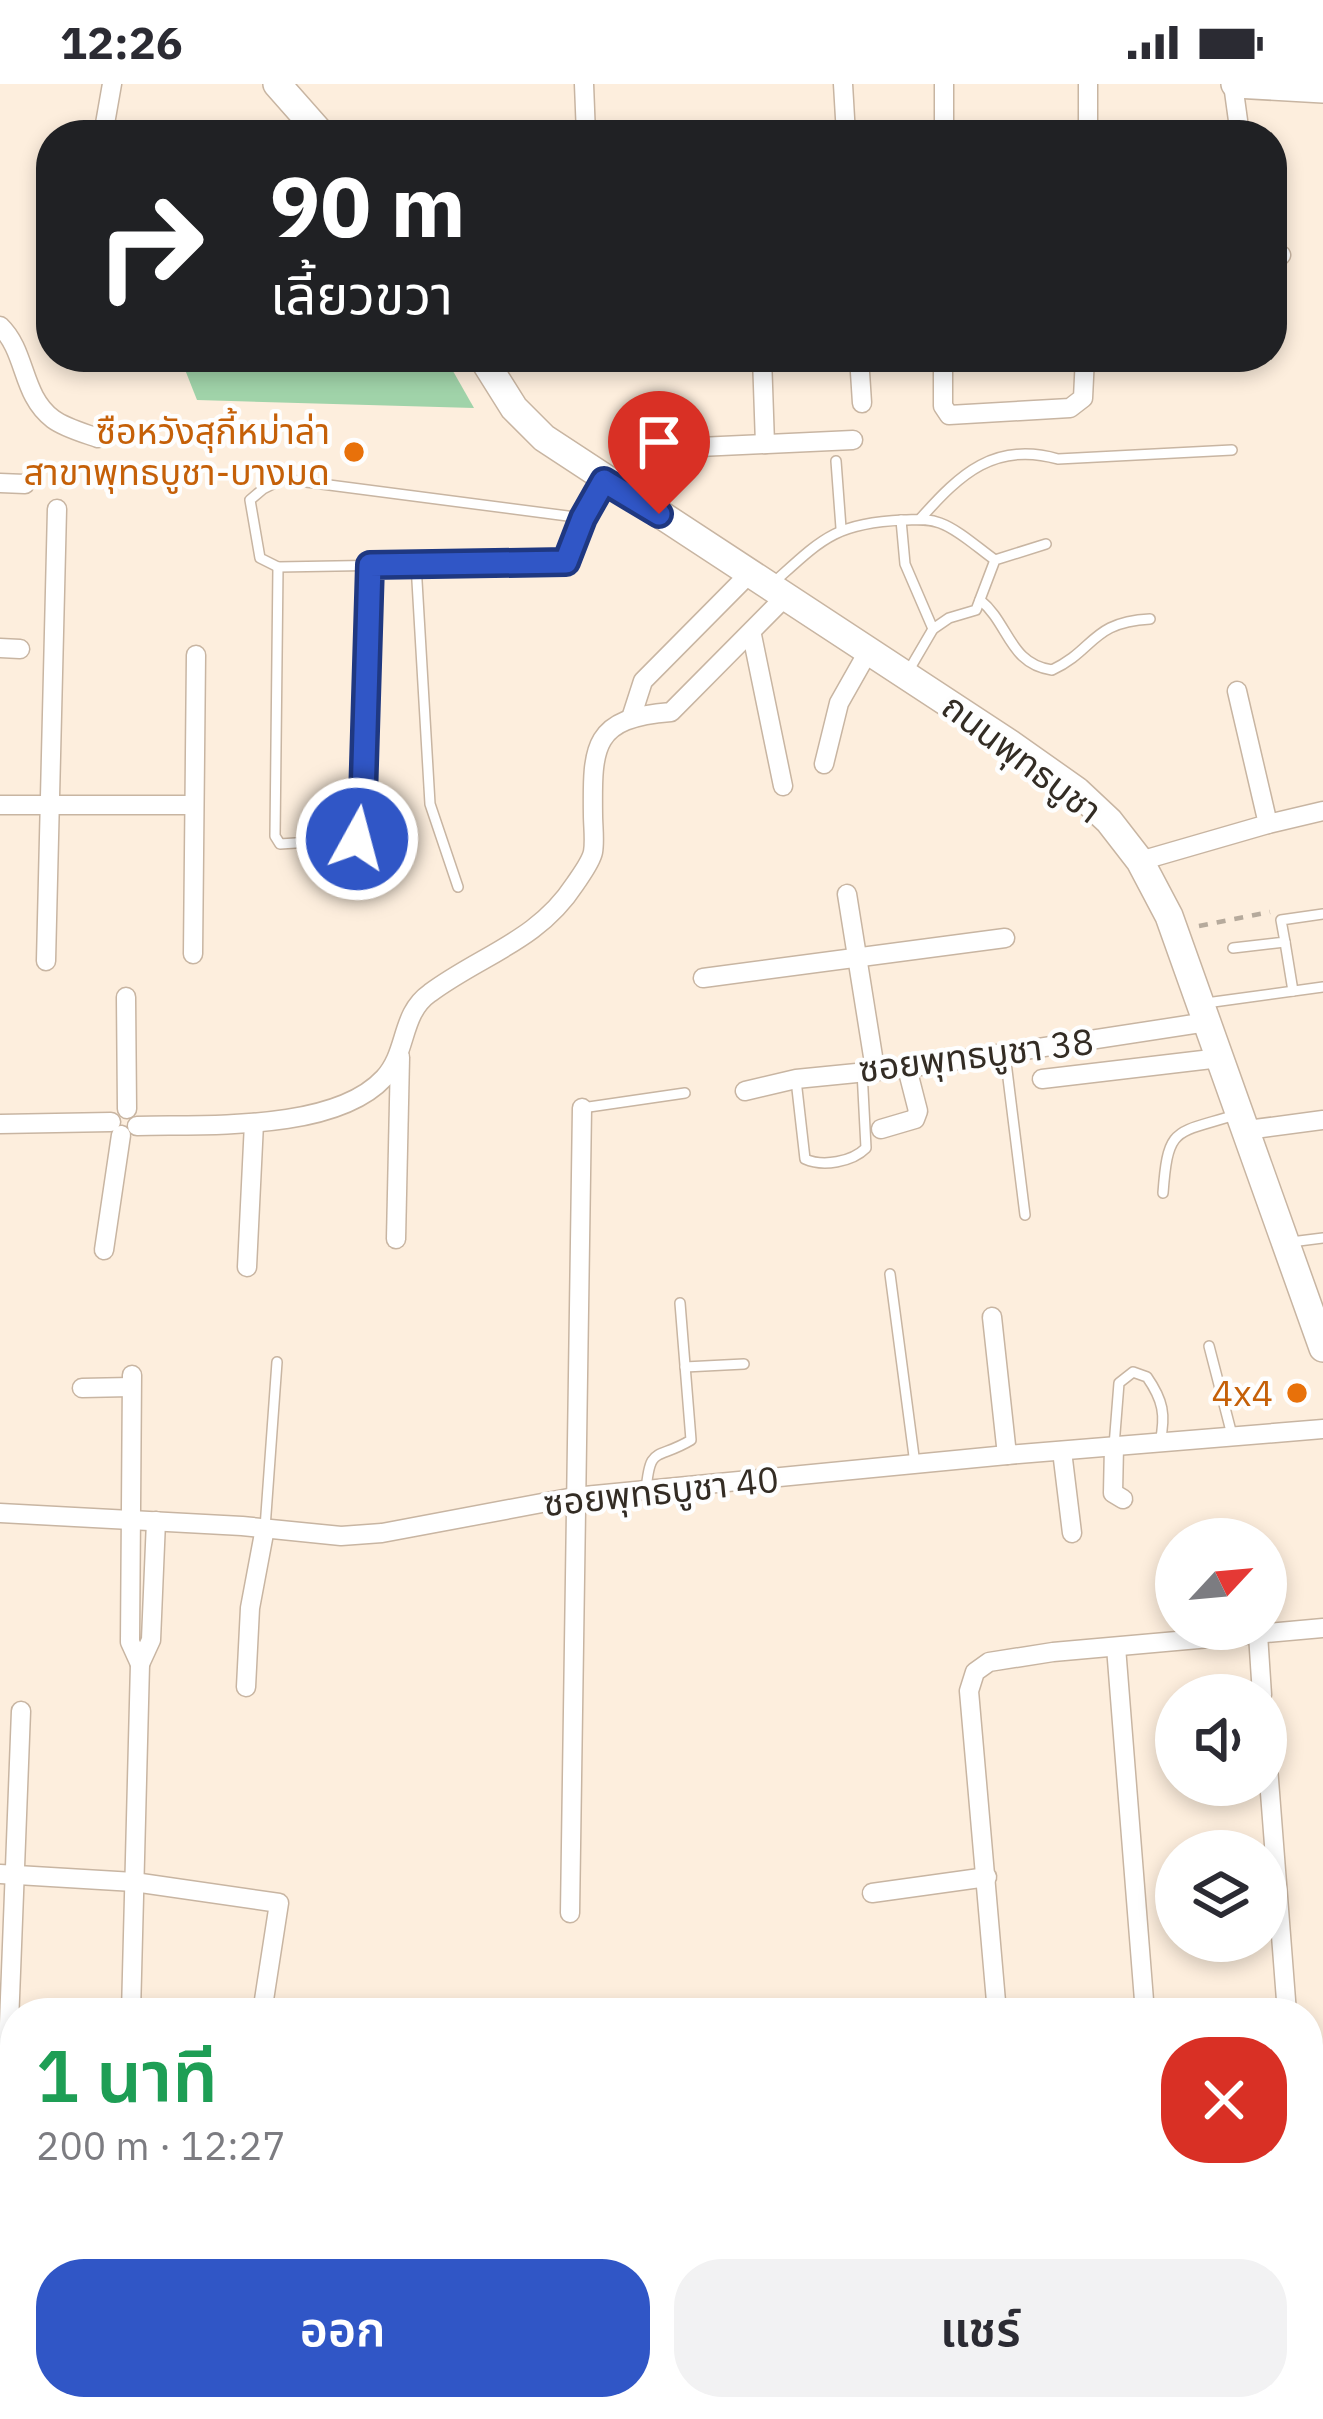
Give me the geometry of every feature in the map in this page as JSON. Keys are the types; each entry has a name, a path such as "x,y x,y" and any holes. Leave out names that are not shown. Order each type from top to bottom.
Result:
{"main road":[{"path":"278,84 309,120"},
{"path":"1234,84 1306,87"},
{"name":"ถนนพุทธบูชา","path":"491,372 514,408 544,438 907,675 1077,791 1109,821 1140,861 1175,931 1323,1348"}],"street":[{"path":"106,120 112,84"},
{"path":"584,84 585,120"},
{"path":"843,84 845,120"},
{"path":"944,84 944,120"},
{"path":"1088,84 1088,120"},
{"path":"1234,84 1238,120"},
{"path":"0,326 19,353 29,390 43,408 54,420 98,439"},
{"path":"763,372 765,444"},
{"path":"860,372 862,404"},
{"path":"943,372 943,406 949,415 1070,408 1083,398 1084,372"},
{"path":"616,488 688,450 853,440"},
{"path":"0,483 25,484"},
{"path":"46,961 57,509"},
{"path":"632,715 671,712 752,634 770,583"},
{"path":"396,1239 400,1057 416,1004 509,948 547,917 574,886 593,853 597,747 632,715 643,681 770,583"},
{"path":"752,634 783,786"},
{"path":"824,764 839,703 869,650"},
{"path":"193,954 196,655"},
{"path":"1237,691 1268,824"},
{"path":"0,805 192,805"},
{"path":"1140,861 1323,811"},
{"path":"847,894 860,957 868,1070"},
{"path":"704,978 1004,938"},
{"path":"104,1250 124,1123 127,997"},
{"name":"ซอยพุทธบูชา 38","path":"745,1091 796,1078 907,1069 1005,1054 1204,1013"},
{"path":"0,1124 254,1123 334,1108 381,1082 400,1057"},
{"path":"1042,1079 1220,1058"},
{"path":"881,1129 915,1119 918,1111 907,1069"},
{"path":"569,1913 582,1108"},
{"path":"1244,1122 1323,1120"},
{"path":"247,1267 254,1123"},
{"path":"992,1317 1007,1455"},
{"path":"82,1388 132,1381 130,1642 140,1664"},
{"name":"ซอยพุทธบูชา 40","path":"0,1513 341,1536 382,1533 574,1497 1323,1429"},
{"path":"1114,1446 1113,1493 1123,1499"},
{"path":"1062,1450 1072,1533"},
{"path":"131,1998 140,1664 151,1640 156,1521"},
{"path":"246,1687 250,1608 266,1528"},
{"path":"1287,1631 1323,1628"},
{"path":"997,1998 970,1691 975,1672 989,1662 1155,1643"},
{"path":"1116,1647 1144,1998"},
{"path":"7,1998 9,1874 21,1711"},
{"path":"1271,1806 1286,1998"},
{"path":"9,1874 134,1882 278,1903 264,1998"},
{"path":"872,1893 987,1877"}],"lane":[{"path":"921,518 956,478 1012,454 1058,459 1232,450"},
{"path":"836,461 841,528"},
{"path":"583,518 284,479 250,500 260,558 278,567 566,562 583,518 616,488"},
{"path":"770,583 841,528 901,520 921,518 944,524 995,560"},
{"path":"901,520 905,565 933,629"},
{"path":"995,560 1046,544"},
{"path":"907,675 933,629 976,610 995,560"},
{"path":"416,564 430,804 458,887"},
{"path":"278,567 275,836 280,844 357,839 362,831 370,565"},
{"path":"980,600 995,612 1024,660 1052,670 1067,663 1092,636 1110,625 1150,619"},
{"path":"1293,991 1281,920 1323,914"},
{"path":"1233,948 1285,942"},
{"path":"1204,1013 1323,987"},
{"path":"1005,1054 1025,1214"},
{"path":"796,1078 801,1148 805,1159 821,1163 851,1158 866,1148 868,1070"},
{"path":"582,1108 685,1093"},
{"path":"1163,1193 1168,1144 1176,1135 1244,1122"},
{"path":"1286,1243 1323,1238"},
{"path":"890,1274 915,1464"},
{"path":"646,1491 648,1461 653,1455 691,1440 680,1304"},
{"path":"1209,1346 1232,1435"},
{"path":"266,1528 277,1362"},
{"path":"685,1367 744,1364"},
{"path":"1114,1446 1119,1383 1132,1372 1147,1377 1162,1403 1166,1423 1160,1442"}],"path":[{"path":"1175,931 1276,911"}],"green space":[{"path":"186,372 454,372 474,408 197,400"}],"place":[{"name":"ซือหวังสุกี้หม่าล่า สาขาพุทธบูชา-บางมด","path":"354,452"},
{"name":"4x4","path":"1297,1393"}],"route":[{"path":"357,839 362,831 370,565 566,562 604,481 659,514"}]}
